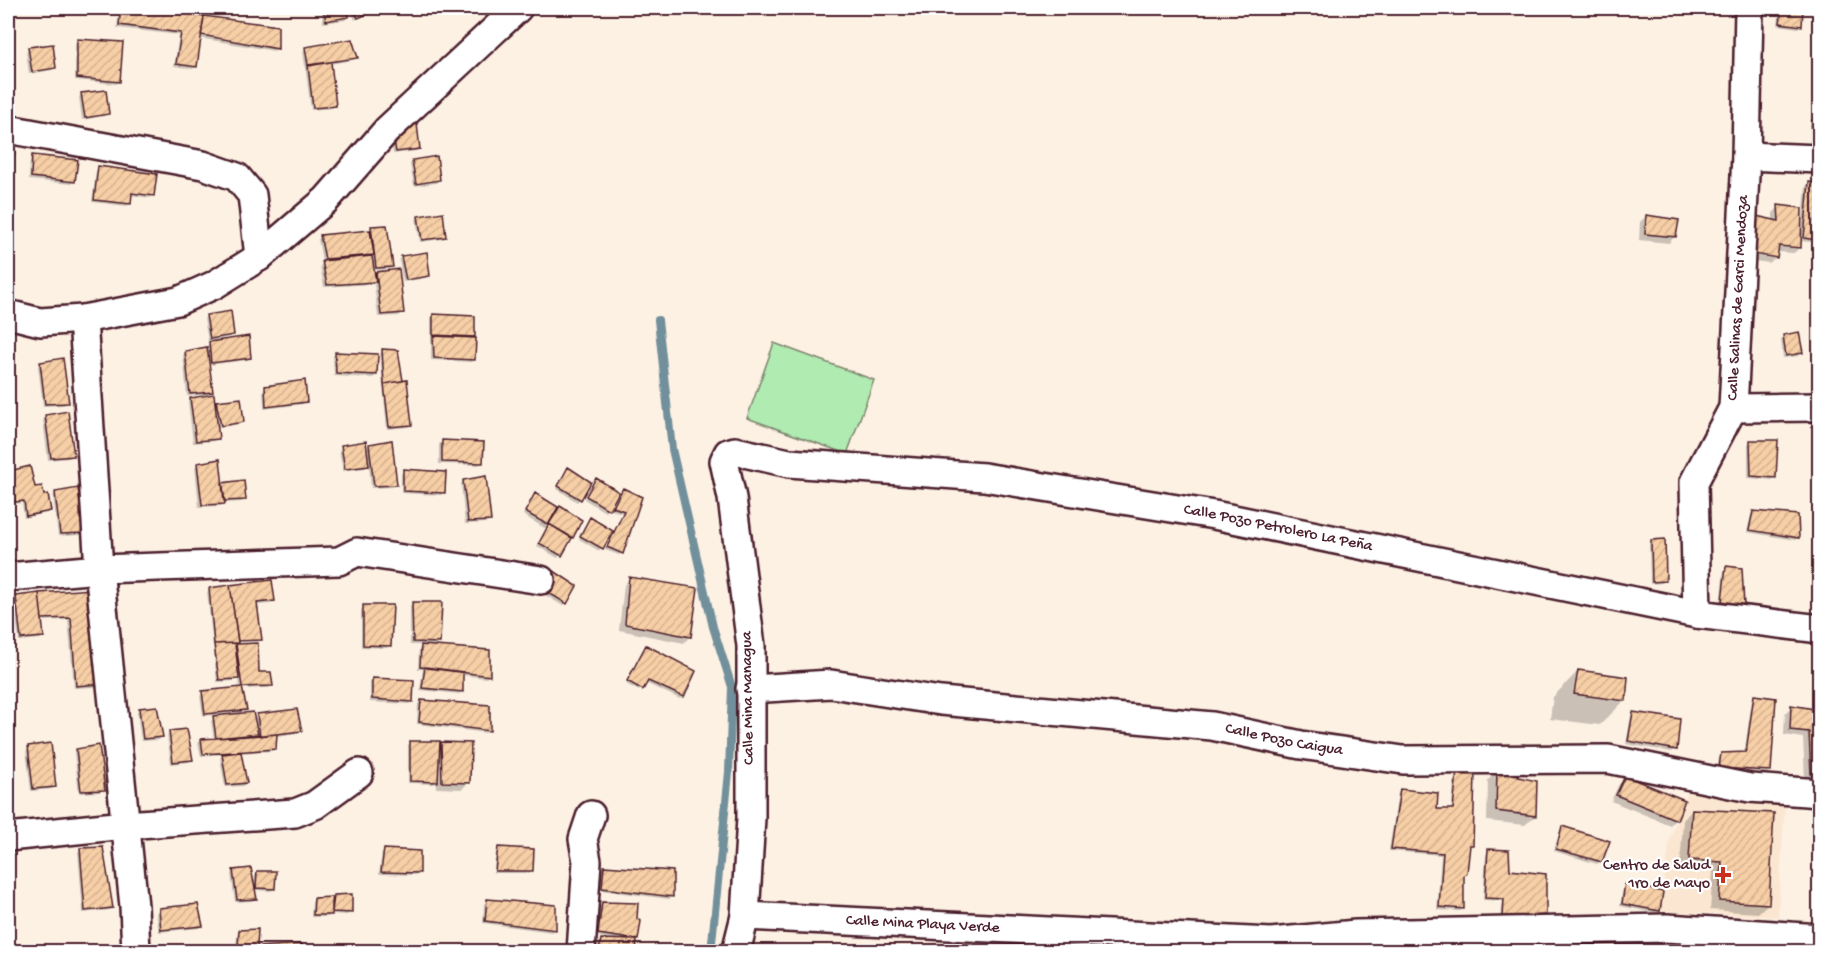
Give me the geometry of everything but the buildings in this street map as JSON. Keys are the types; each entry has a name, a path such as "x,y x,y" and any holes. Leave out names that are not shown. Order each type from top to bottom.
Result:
{"street":[{"path":"8,314 40,322 83,319 178,301 214,285 258,257 326,200 387,130 518,8"},
{"name":"Calle Salinas de Garci Mendoza","path":"1697,614 1694,482 1733,408 1746,156 1749,8"},
{"path":"8,129 203,165 237,177 252,195 258,257"},
{"path":"1746,156 1820,159"},
{"path":"83,319 99,569 136,951"},
{"path":"1733,408 1820,406"},
{"name":"Calle Pozo Petrolero La Peña","path":"735,451 789,462 984,477 1214,515 1697,614 1820,629"},
{"name":"Calle Mina Managua","path":"735,451 728,453 724,461 732,498 751,646 751,818 745,916 736,951"},
{"path":"8,577 99,569 339,561 357,552 541,580"},
{"name":"Calle Pozo Caigua","path":"750,689 831,684 941,701 1212,726 1301,746 1404,760 1608,759 1750,788 1820,793"},
{"path":"8,837 125,825 295,813 315,806 359,773"},
{"path":"581,951 588,861 583,839 591,815"},
{"name":"Calle Mina Playa Verde","path":"745,916 1271,942 1356,934 1666,940 1820,938"}],"shaded area":[{"name":"Centro de Salud 1ro de Mayo","path":"1687,793 1785,801 1778,917 1660,911 1670,838"}],"green space":[{"path":"774,343 874,380 847,454 747,418"}],"waterway":[{"path":"658,320 672,449 713,627 732,687 729,772 711,952"}],"place":[{"name":"Centro de Salud 1ro de Mayo","path":"1723,875"}]}
